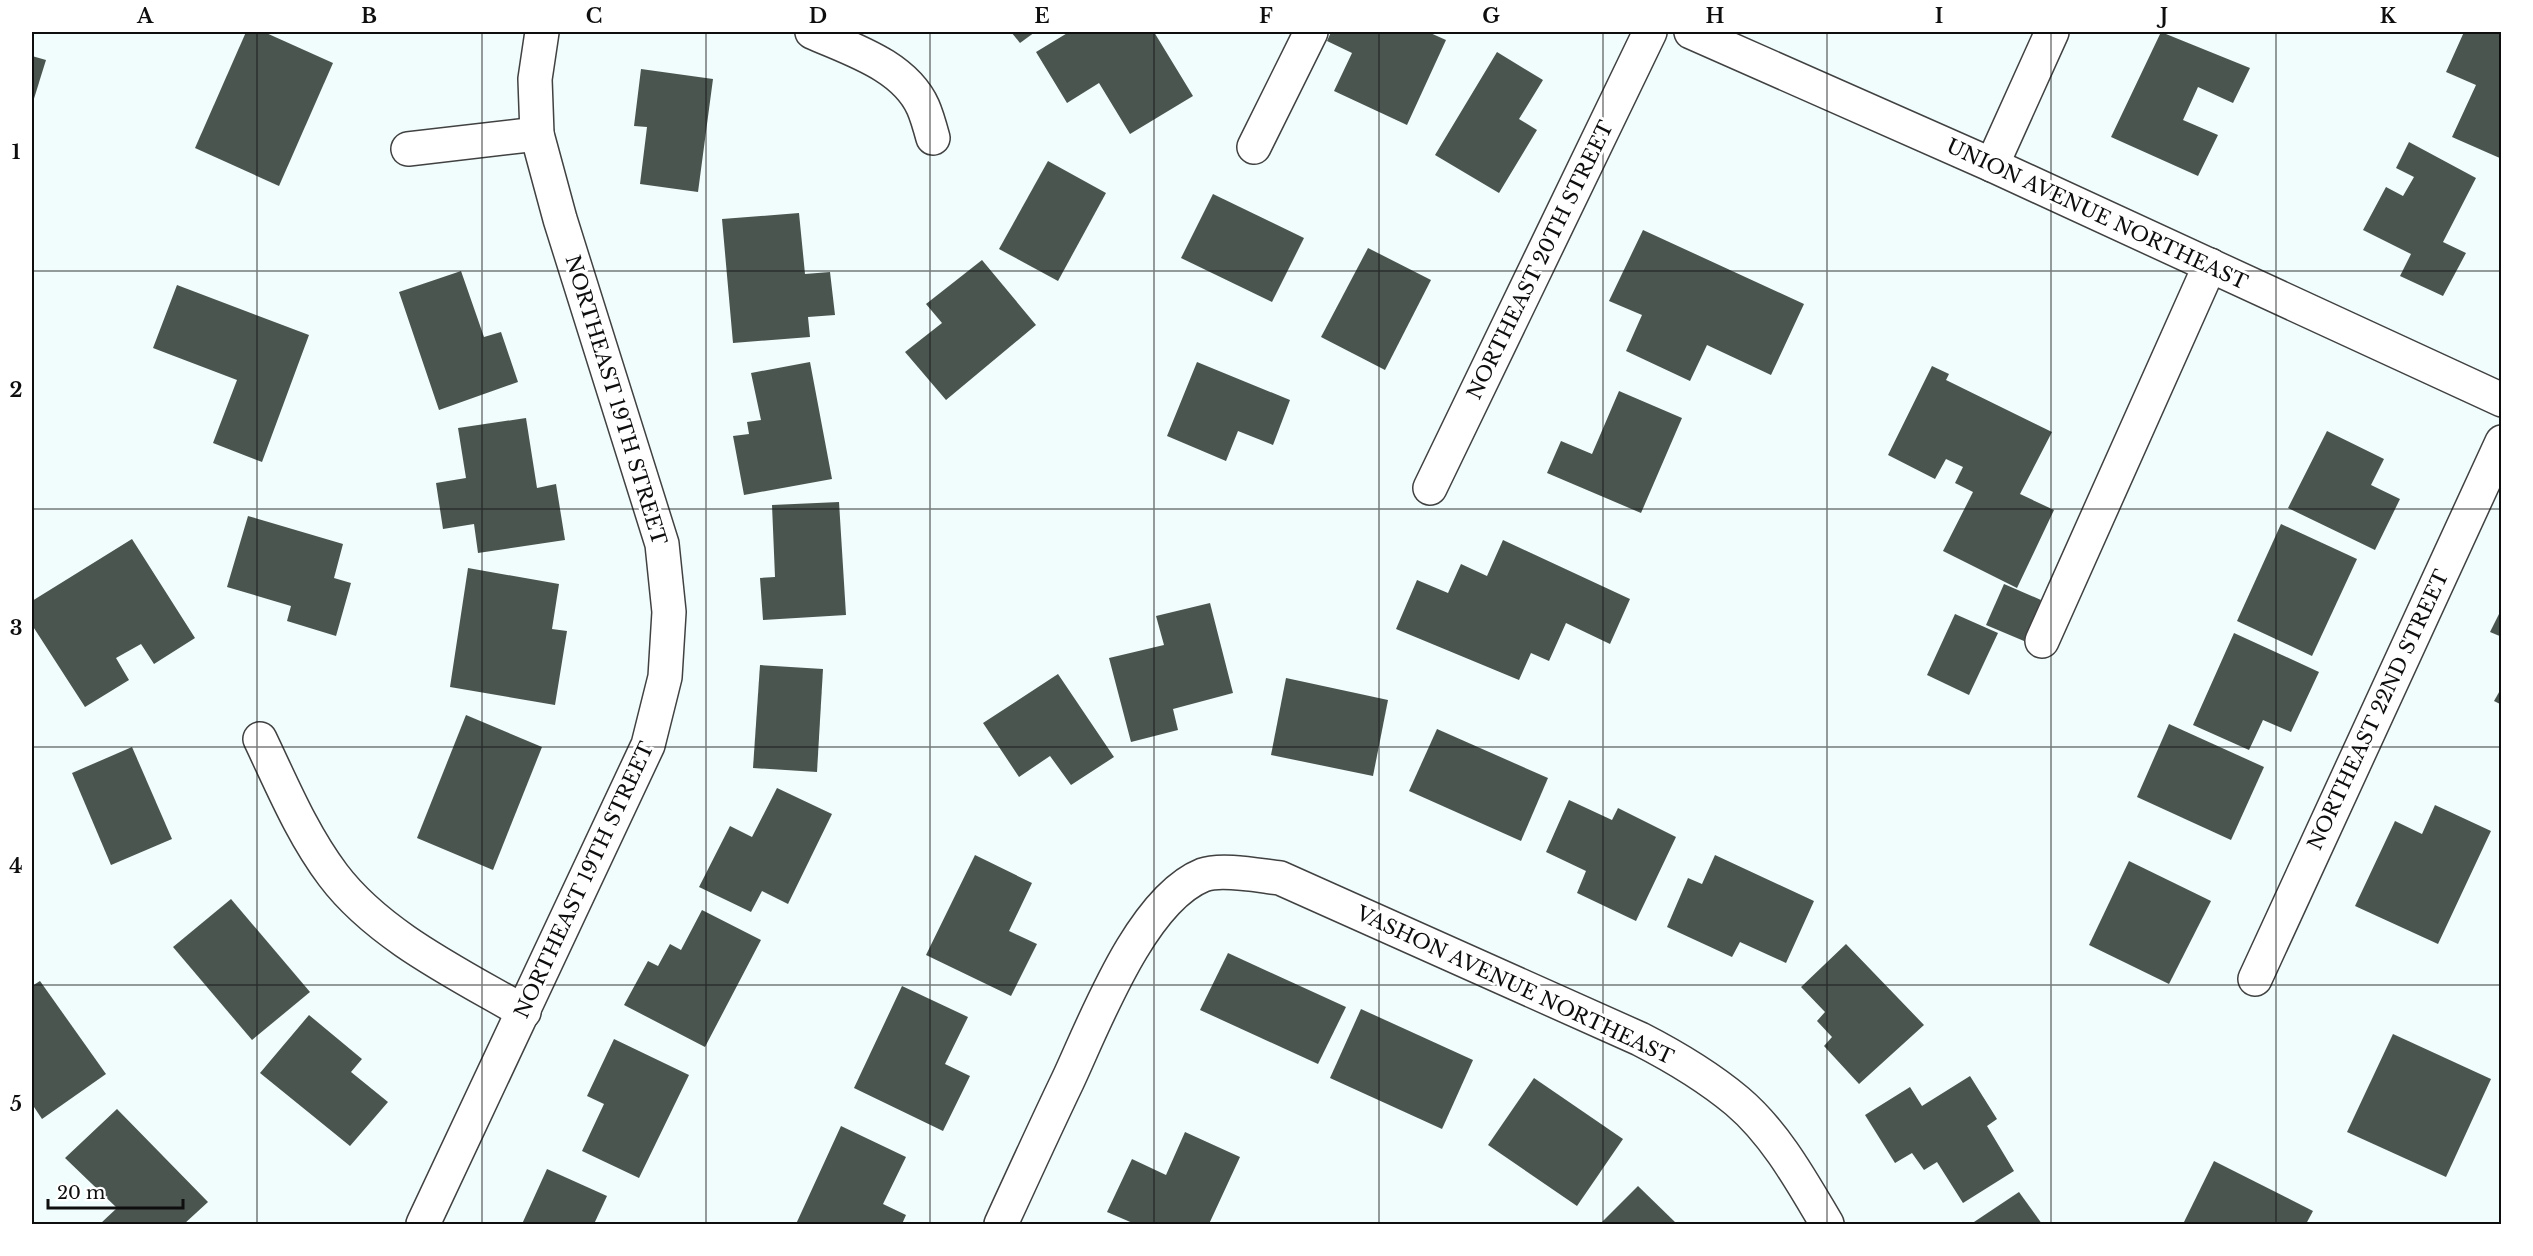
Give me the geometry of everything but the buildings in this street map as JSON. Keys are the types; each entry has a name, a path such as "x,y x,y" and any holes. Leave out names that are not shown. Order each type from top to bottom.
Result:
{"street":[{"name":"NORTHEAST 19TH STREET","path":"423,1224 648,745 665,677 669,612 662,544 560,219 537,134 535,79 542,32"},
{"path":"812,32 884,65 922,104 933,138"},
{"path":"1254,147 1311,32"},
{"name":"NORTHEAST 20TH STREET","path":"1430,488 1650,32"},
{"path":"1992,165 2052,32"},
{"name":"UNION AVENUE NORTHEAST","path":"1697,33 1992,165 2502,400"},
{"path":"408,149 537,134"},
{"path":"2042,642 2210,265"},
{"name":"NORTHEAST 22ND STREET","path":"2255,979 2502,442"},
{"path":"260,739 308,836 333,876 374,916 422,953 524,1012"},
{"name":"VASHON AVENUE NORTHEAST","path":"1001,1224 1122,964 1150,921 1179,892 1204,874 1242,873 1280,878 1640,1039 1688,1064 1739,1102 1771,1138 1827,1224"}]}
